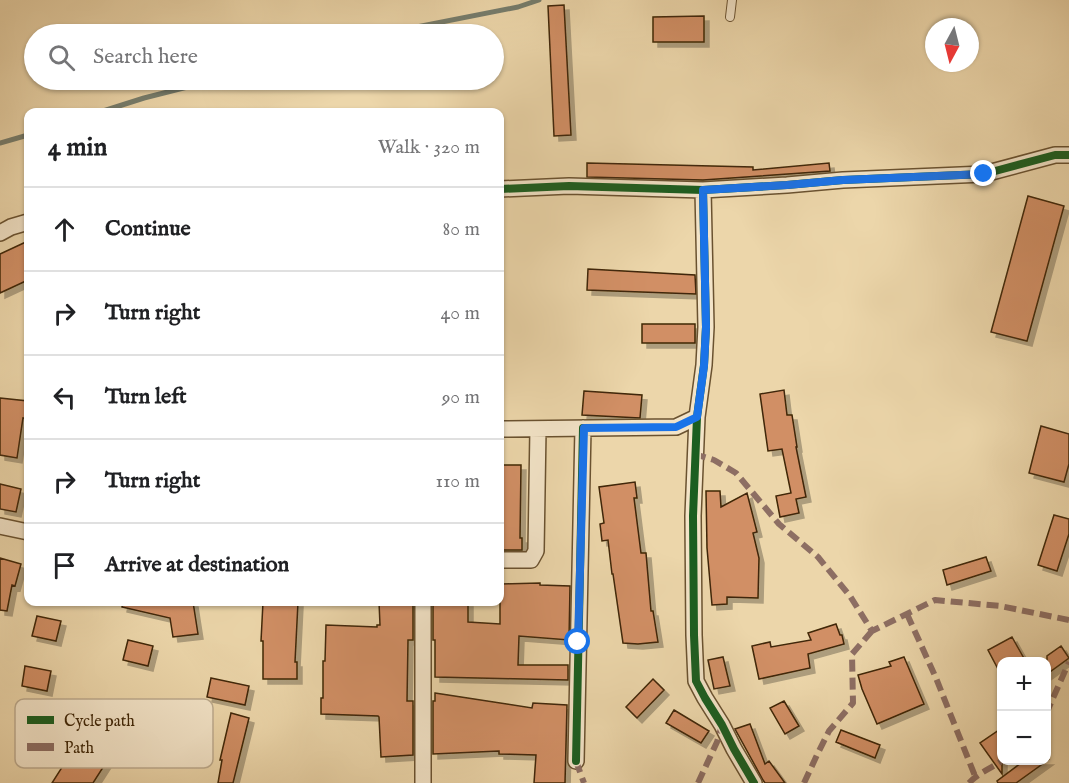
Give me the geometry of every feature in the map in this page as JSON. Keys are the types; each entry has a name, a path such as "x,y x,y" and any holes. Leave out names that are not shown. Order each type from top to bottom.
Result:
{"street":[{"path":"504,189 569,186 703,190 843,180 984,174 1055,155 1069,155"},
{"path":"703,190 706,327 704,366 697,417 693,516 696,681 754,783"},
{"path":"0,233 24,223"},
{"path":"504,429 676,427 697,417"},
{"path":"576,761 584,428"},
{"path":"504,560 531,560 536,551 538,429"},
{"path":"0,526 24,531"},
{"path":"423,606 423,783"}],"lane":[{"path":"730,17 732,0"}],"building":[{"path":"564,5 571,135 554,136 548,6"},
{"path":"704,16 704,42 653,42 653,17"},
{"path":"587,163 753,167 753,170 829,163 830,171 703,180 587,177"},
{"path":"1028,196 1064,206 1027,341 991,332"},
{"path":"24,243 24,282 0,293 0,254"},
{"path":"588,269 695,275 696,294 587,290"},
{"path":"642,324 695,324 695,343 642,343"},
{"path":"784,390 787,415 792,415 806,497 796,499 799,513 780,517 776,496 791,493 782,449 768,451 760,394"},
{"path":"584,391 642,395 640,418 582,415"},
{"path":"0,398 24,401 24,418 17,458 0,455"},
{"path":"1041,426 1069,434 1069,464 1064,482 1029,473"},
{"path":"504,465 521,465 520,538 522,538 522,550 504,550"},
{"path":"635,482 637,498 634,498 641,553 646,553 651,611 653,611 658,642 638,644 623,643 608,540 602,541 600,524 604,523 599,487"},
{"path":"0,484 21,489 16,512 0,509"},
{"path":"706,491 720,491 721,507 747,493 757,532 753,533 759,558 758,598 727,597 727,604 712,605 707,548"},
{"path":"1054,515 1069,519 1069,534 1057,571 1038,565"},
{"path":"986,557 991,571 947,585 943,570"},
{"path":"0,558 21,564 15,586 12,585 7,611 0,610"},
{"path":"540,583 540,585 570,586 569,640 519,636 518,665 568,665 568,680 435,677 433,606 468,606 468,622 500,624 500,606 504,606 504,584"},
{"path":"194,606 198,634 173,637 170,618 122,607"},
{"path":"263,606 298,606 295,662 297,662 297,679 263,679 263,641 261,641"},
{"path":"379,606 413,606 413,640 408,640 407,701 413,701 413,755 381,757 378,716 321,714 326,625 377,627 380,625"},
{"path":"37,616 61,621 56,641 32,636"},
{"path":"836,624 844,644 808,654 810,668 759,679 752,646 770,642 771,647 811,640 808,633"},
{"path":"1012,637 1023,657 997,657 997,667 988,650"},
{"path":"128,640 153,646 148,666 123,660"},
{"path":"1061,646 1069,658 1051,671 1051,657 1047,656"},
{"path":"723,657 730,686 714,689 708,660"},
{"path":"904,657 924,704 877,724 858,675 891,666 889,662"},
{"path":"25,666 51,671 47,691 22,686"},
{"path":"211,678 249,686 245,705 207,697"},
{"path":"653,679 664,690 637,718 626,707"},
{"path":"435,693 532,708 533,703 567,705 565,783 534,783 536,755 499,754 499,751 433,754"},
{"path":"784,701 799,726 785,734 770,708"},
{"path":"674,710 709,731 701,743 666,723"},
{"path":"231,713 249,718 233,783 218,783 222,760 220,760"},
{"path":"750,724 765,764 769,761 785,783 765,783 763,780 735,729"},
{"path":"841,730 880,745 875,758 836,742"},
{"path":"997,731 997,765 1002,765 1002,774 980,743"},
{"path":"1018,765 1041,765 1016,783 998,783 997,781"},
{"path":"62,768 103,768 93,783 52,783"}],"waterway":[{"path":"432,24 518,7 539,0"},
{"path":"113,108 176,90"},
{"path":"0,143 24,136"}],"marked path":[{"path":"694,454 714,460 736,473 779,524 818,557 850,596 872,631 935,600 1000,606 1069,620"},
{"path":"907,614 936,678 975,776"},
{"path":"804,783 829,731 853,703 852,654 872,631"},
{"path":"1047,711 1069,662"},
{"path":"698,783 717,742 722,725"},
{"path":"576,761 584,783"},
{"path":"969,783 997,764"}],"cycle path":[{"path":"504,189 569,186 703,190 843,180 984,174 1055,155 1069,155"},
{"path":"703,190 706,327 697,417 693,516 696,681 754,783"},
{"path":"576,761 583,428"}],"route":[{"path":"578,642 584,428 676,427 697,417 704,366 706,327 703,190 843,180 984,174"}]}
